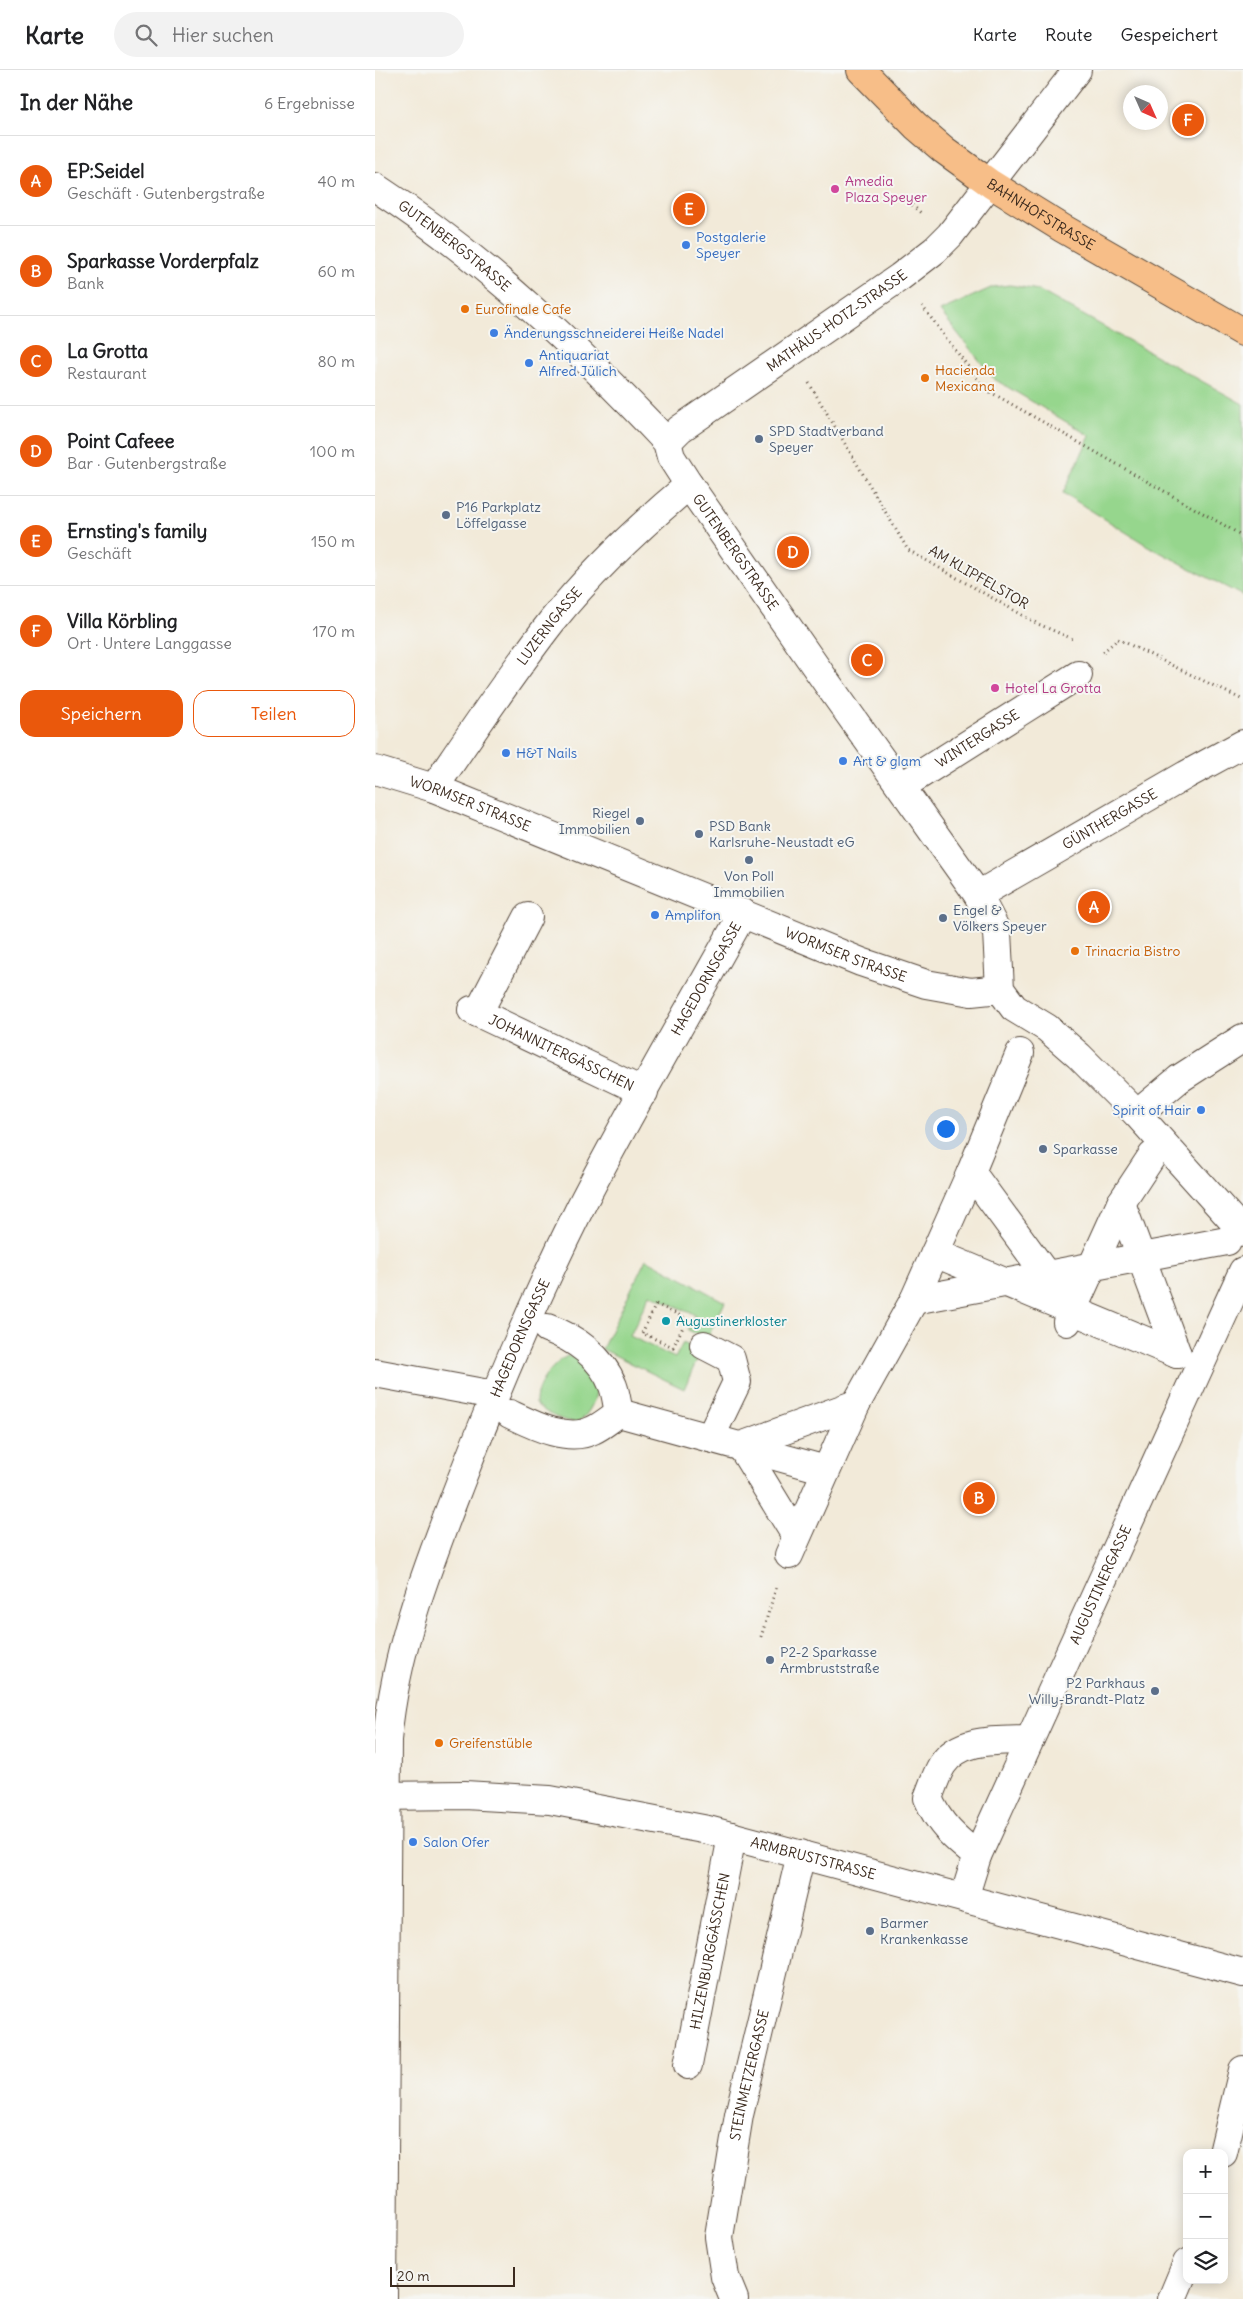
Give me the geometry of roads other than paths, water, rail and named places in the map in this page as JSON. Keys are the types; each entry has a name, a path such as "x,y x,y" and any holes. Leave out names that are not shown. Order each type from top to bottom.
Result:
{"main road":[{"name":"BAHNHOFSTRASSE","path":"861,70 916,126 944,150 991,184 1068,231 1243,332"}],"street":[{"name":"MATHÄUS-HOTZ-STRASSE","path":"667,442 680,429 900,278 935,250 950,235 991,184 1077,70"},
{"name":"GUTENBERGSTRASSE","path":"375,187 413,212 519,296 584,356 667,442 671,457 689,485 821,675 978,895 997,932 1000,988"},
{"name":"LUZERNGASSE","path":"434,788 512,674 553,619 658,511 689,485"},
{"name":"WINTERGASSE","path":"902,786 1078,675"},
{"name":"GÜNTHERGASSE","path":"978,895 1186,774 1243,744"},
{"name":"WORMSER STRASSE","path":"375,770 434,788 861,962 926,984 971,992 1000,988"},
{"name":"HAGEDORNSGASSE","path":"383,2299 381,1795 391,1702 401,1653 416,1600 502,1405 581,1207 743,913"},
{"name":"JOHANNITERGÄSSCHEN","path":"528,917 475,1012 644,1092"},
{"path":"914,1300 1141,1257 1238,1231 1137,1114 1079,1056 1047,1028 1014,1008 1000,988"},
{"path":"1137,1114 1179,1079 1243,1038"},
{"path":"741,1446 792,1545 857,1404 914,1300 971,1172 1019,1053"},
{"path":"1069,1316 1121,1202 1152,1156"},
{"path":"971,1172 1047,1275 1069,1316"},
{"path":"935,1253 1007,1283 1069,1316 1177,1354 1121,1202"},
{"name":"AUGUSTINERGASSE","path":"964,1898 977,1856 1243,1271"},
{"path":"547,1328 577,1342 599,1361 613,1385 619,1413"},
{"path":"704,1345 731,1359 737,1382 710,1438"},
{"path":"375,1373 502,1405 535,1426 571,1434 592,1431 619,1413 826,1470"},
{"path":"741,1446 857,1404"},
{"path":"977,1856 948,1832 934,1813 928,1798 941,1766 952,1754 978,1742 1029,1740"},
{"name":"ARMBRUSTSTRASSE","path":"381,1795 465,1795 550,1800 733,1836 1243,1973"},
{"name":"HILZENBURGGÄSSCHEN","path":"688,2065 733,1836"},
{"name":"STEINMETZERGASSE","path":"734,2299 725,2277 719,2237 739,2116 801,1854"},
{"path":"1224,2149 1243,2070"},
{"path":"1172,2299 1183,2273"}],"place":[{"name":"Villa Körbling","path":"1188,120"},
{"name":"Amedia Plaza Speyer","path":"835,189"},
{"name":"Ernsting's family","path":"689,209"},
{"name":"Postgalerie Speyer","path":"686,245"},
{"name":"Eurofinale Cafe","path":"465,309"},
{"name":"Änderungsschneiderei Heiße Nadel","path":"494,333"},
{"name":"Antiquariat Alfred Jülich","path":"529,363"},
{"name":"Hacienda Mexicana","path":"925,378"},
{"name":"SPD Stadtverband Speyer","path":"759,439"},
{"name":"P16 Parkplatz Löffelgasse","path":"446,515"},
{"name":"Point Cafeee","path":"793,552"},
{"name":"La Grotta","path":"867,660"},
{"name":"Hotel La Grotta","path":"995,688"},
{"name":"H&T Nails","path":"506,753"},
{"name":"Art & glam","path":"843,761"},
{"name":"Riegel Immobilien","path":"640,821"},
{"name":"PSD Bank Karlsruhe-Neustadt eG","path":"699,834"},
{"name":"Von Poll Immobilien","path":"749,860"},
{"name":"EP:Seidel","path":"1094,907"},
{"name":"Amplifon","path":"655,915"},
{"name":"Engel & Völkers Speyer","path":"943,918"},
{"name":"Trinacria Bistro","path":"1075,951"},
{"name":"Spirit of Hair","path":"1201,1110"},
{"name":"Sparkasse","path":"1043,1149"},
{"name":"Augustinerkloster","path":"666,1321"},
{"name":"Sparkasse Vorderpfalz","path":"979,1498"},
{"name":"P2-2 Sparkasse Armbruststraße","path":"770,1660"},
{"name":"P2 Parkhaus Willy-Brandt-Platz","path":"1155,1691"},
{"name":"Greifenstüble","path":"439,1743"},
{"name":"Salon Ofer","path":"413,1842"},
{"name":"Barmer Krankenkasse","path":"870,1931"}]}
